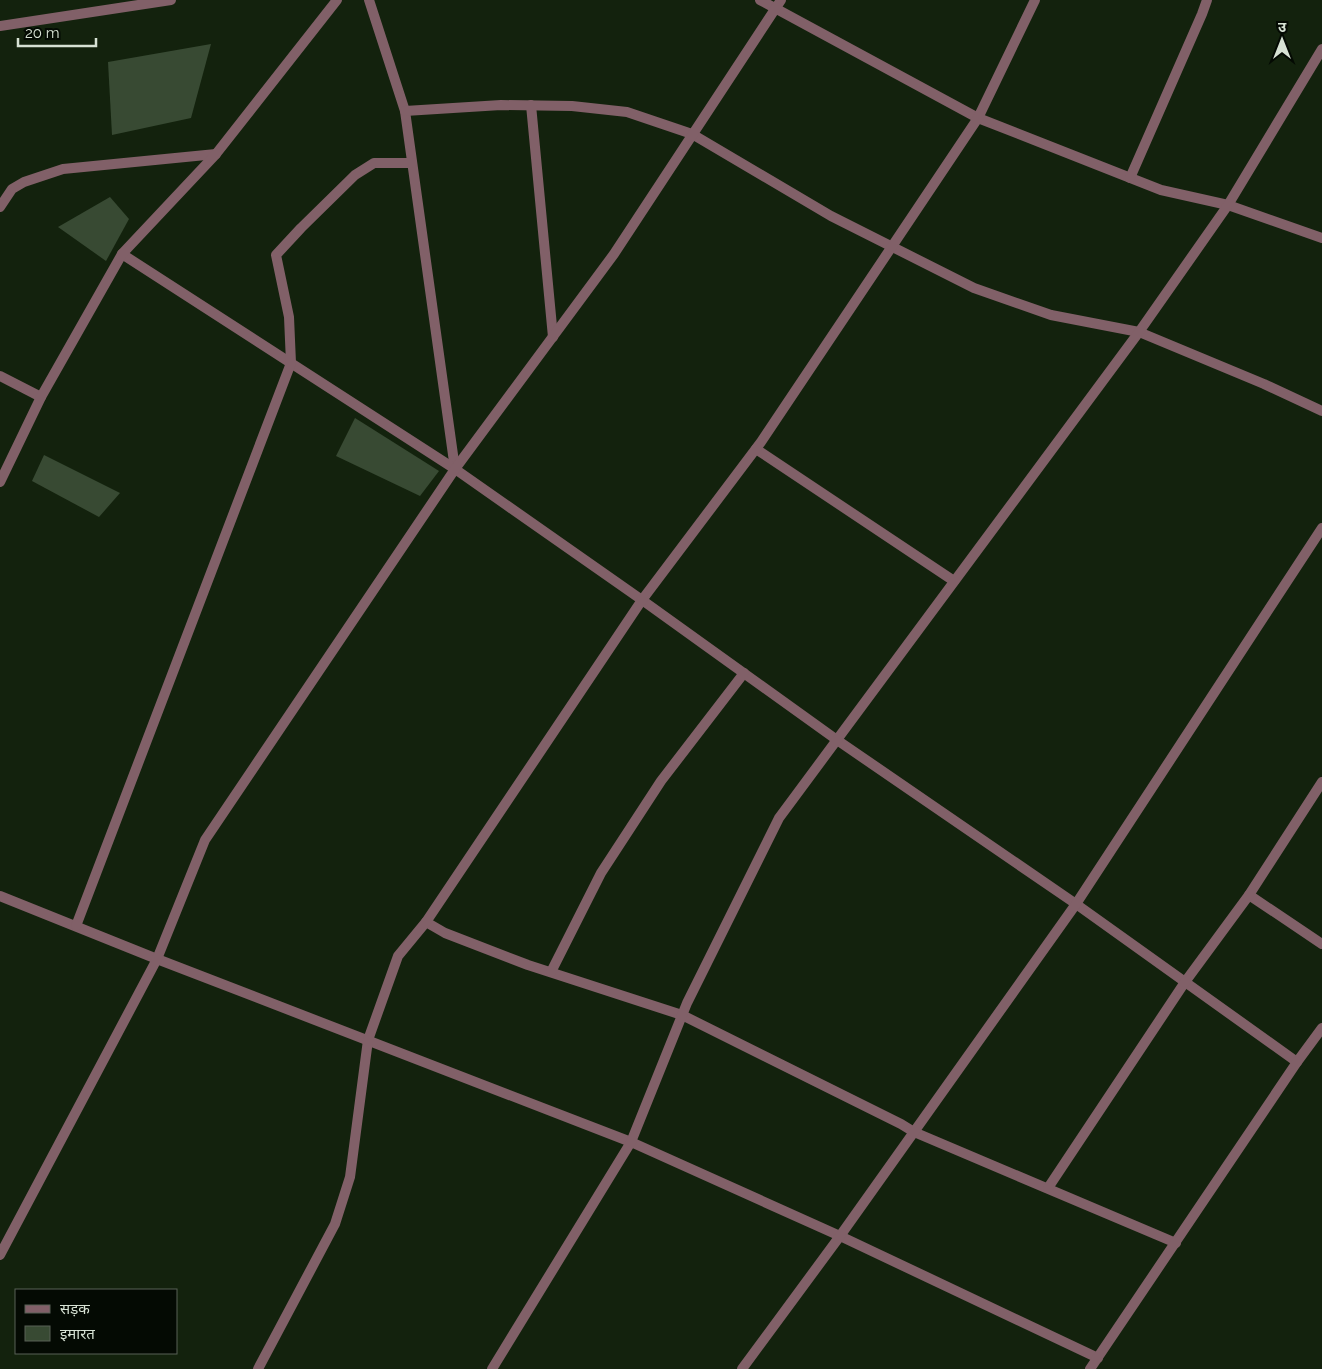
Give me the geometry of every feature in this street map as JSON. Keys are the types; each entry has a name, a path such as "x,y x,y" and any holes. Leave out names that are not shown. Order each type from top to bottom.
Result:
{"street":[{"path":"0,26 171,0"},
{"path":"0,482 41,397 122,254 216,154 337,0"},
{"path":"369,0 405,111 455,469"},
{"path":"760,0 778,4 978,118 1161,190 1228,205 1322,238"},
{"path":"258,1369 335,1224 350,1177 368,1040 398,956 426,922 642,600 756,449 978,118 1035,0"},
{"path":"1130,178 1207,0"},
{"path":"0,1255 157,959 205,840 455,469 614,254 778,4"},
{"path":"492,1369 631,1142 687,1003 779,818 1139,332 1228,205 1322,49"},
{"path":"405,111 531,105 572,106 627,112 692,134 831,216 974,288 1051,315 1139,332 1264,384 1322,411"},
{"path":"531,105 553,337"},
{"path":"0,207 12,189 24,182 63,169 216,154"},
{"path":"76,926 291,364 289,317 276,256 301,228 355,175 374,162 412,162"},
{"path":"122,254 455,469 837,740 1076,904 1297,1062"},
{"path":"0,376 41,397"},
{"path":"756,449 954,581"},
{"path":"742,1369 840,1236 1076,904 1322,528"},
{"path":"551,972 606,865 661,781 744,673"},
{"path":"1048,1188 1185,982 1249,895 1322,782"},
{"path":"1249,895 1322,944"},
{"path":"0,896 157,959 631,1142 840,1236 1098,1358"},
{"path":"426,922 445,933 551,972 682,1015 844,1095 914,1132 1176,1243"},
{"path":"1090,1369 1297,1062 1322,1028"}],"building":[{"path":"211,44 191,118 112,135 108,62"},
{"path":"110,197 129,219 106,261 58,227"},
{"path":"355,418 439,471 420,496 336,456"},
{"path":"44,455 120,493 99,517 32,481"}]}
